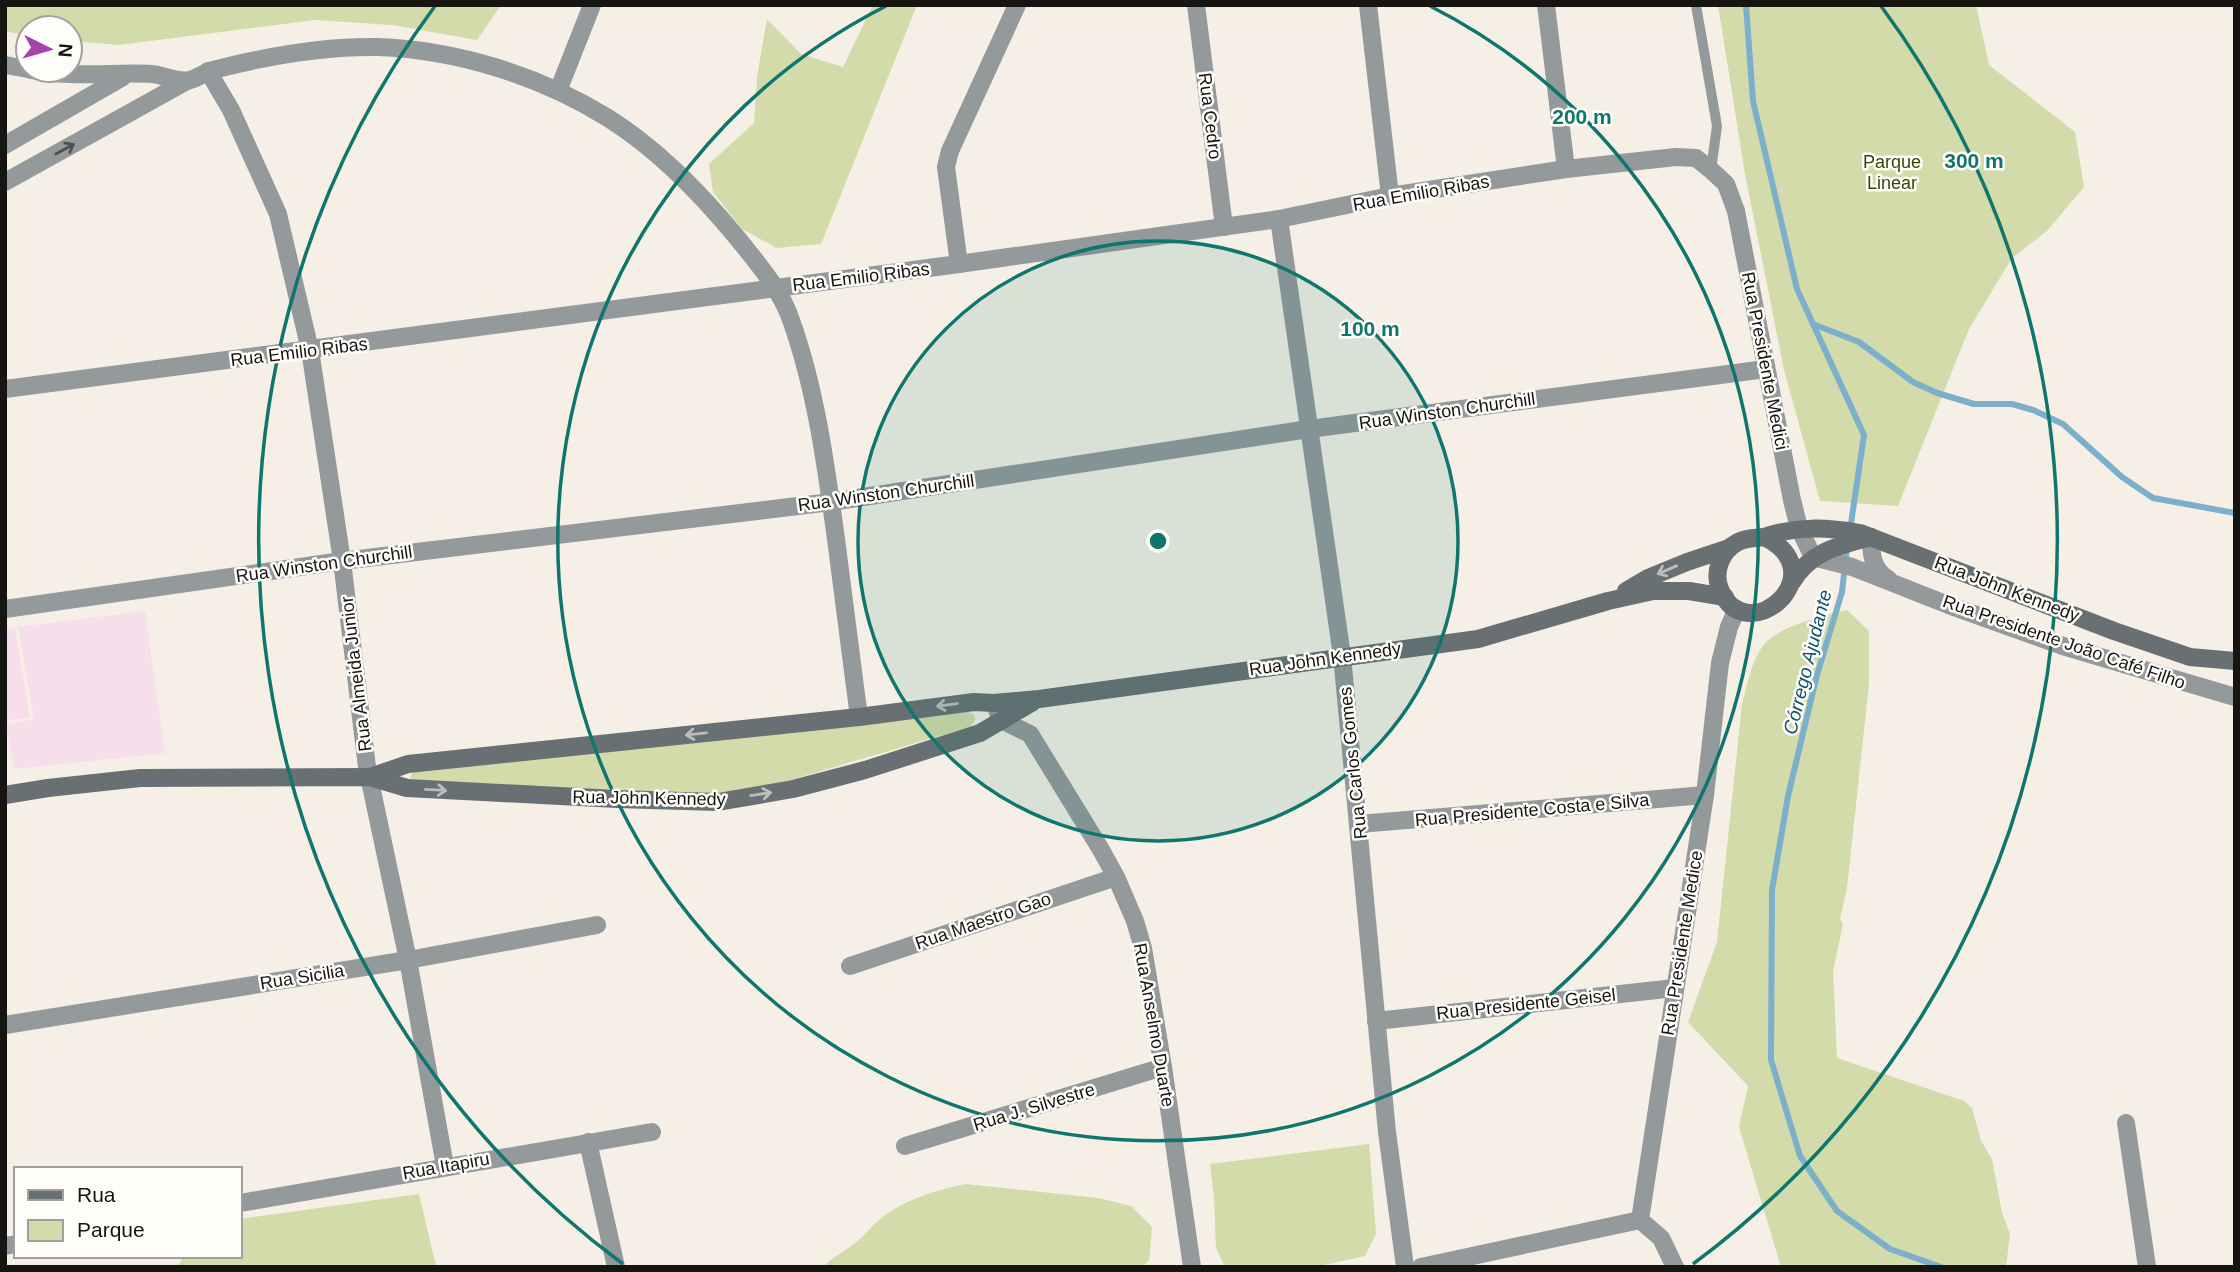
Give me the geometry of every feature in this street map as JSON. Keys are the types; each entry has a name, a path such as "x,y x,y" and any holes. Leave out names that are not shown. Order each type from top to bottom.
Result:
{"street":[{"path":"558,91 592,5"},
{"path":"959,264 946,167 950,152 1017,5"},
{"name":"Rua Cedro","path":"1195,5 1224,227"},
{"path":"1368,5 1390,197"},
{"path":"1546,5 1566,169"},
{"path":"5,182 187,81 208,71 271,55 376,47 425,51 467,59 513,74 558,91 608,119 649,149 724,223 775,288 791,317 811,393 831,502 859,717"},
{"name":"Rua Almeida Junior","path":"208,71 231,110 278,214 310,350 342,561 370,777 408,960 444,1166"},
{"path":"84,74 154,74 187,81"},
{"path":"5,145 126,75"},
{"name":"Rua Emilio Ribas","path":"5,389 1224,227 1566,169 1676,157 1696,158 1711,170"},
{"name":"Rua Presidente Medici","path":"1711,170 1726,184 1736,211 1799,528 1813,557"},
{"name":"Rua Carlos Gomes","path":"1279,219 1342,656 1387,1132 1405,1267"},
{"name":"Rua Winston Churchill","path":"5,610 342,561 831,502 1309,429 1766,369"},
{"name":"Rua John Kennedy","path":"1765,537 1799,528 1829,528 1864,537 2190,657 2235,661"},
{"path":"1791,582 1789,560 1776,543 1765,537 1746,539 1729,548 1718,567 1720,588 1731,603 1753,613 1773,608 1788,593 1798,572 1813,557 1864,537"},
{"name":"Rua Presidente João Café Filho","path":"1864,537 1882,575 1894,582"},
{"name":"Rua John Kennedy","path":"1608,601 1647,578 1729,548"},
{"name":"Rua Presidente João Café Filho","path":"1813,557 1852,567 2063,646 2235,697"},
{"name":"Rua John Kennedy","path":"370,777 408,764 859,717 974,702 1039,699 1479,639 1653,590 1689,591 1731,603"},
{"name":"Rua Presidente Medice","path":"1640,1220 1705,795 1720,663 1729,627 1731,603"},
{"name":"Rua John Kennedy","path":"5,795 140,778 370,777 407,788 718,802 793,789 865,770 980,733 1039,699"},
{"path":"993,703 1001,720"},
{"name":"Rua Anselmo Duarte","path":"1001,720 1030,734 1116,877 1132,912 1143,948 1192,1267"},
{"name":"Rua Presidente Costa e Silva","path":"1359,824 1705,795"},
{"name":"Rua Maestro Gao","path":"850,966 1116,877"},
{"name":"Rua Sicilia","path":"5,1026 408,960 597,925"},
{"name":"Rua Presidente Geisel","path":"1376,1021 1675,988"},
{"name":"Rua J. Silvestre","path":"905,1146 1163,1067"},
{"path":"2126,1123 2147,1267"},
{"name":"Rua Itapiru","path":"242,1203 652,1132"},
{"path":"588,1142 616,1267"},
{"path":"1421,1267 1640,1220 1661,1238 1675,1267"}],"lane":[{"path":"1696,5 1717,126 1711,170"}],"shaded area":[{"path":"145,611 165,753 14,769 6,725 34,719 18,627"},
{"path":"15,628 30,718 5,720 5,629"}],"green space":[{"path":"5,5 501,5 477,40 392,25 315,20 119,45 84,42 84,14 14,14 14,33 5,31"},
{"path":"873,5 917,5 821,244 777,248 742,229 713,192 709,164 754,123 757,77 767,19 801,54 843,67"},
{"name":"Parque Linear","path":"1718,5 1976,5 1989,65 2075,132 2084,187 2047,231 2012,258 1969,329 1898,506 1820,501 1784,370 1745,174"},
{"path":"1847,610 1869,631 1869,684 1847,888 1840,919 1843,924 1833,971 1837,1058 1964,1101 1972,1108 1981,1141 1992,1159 2002,1213 2010,1234 2006,1267 1781,1267 1739,1127 1748,1086 1688,1022 1717,942 1742,704 1752,667 1762,647 1778,633 1801,623"},
{"path":"968,712 974,715 975,720 970,727 787,781 715,794 411,781 410,777 413,771"},
{"path":"1369,1144 1376,1234 1365,1256 1315,1267 1225,1267 1216,1248 1210,1164"},
{"path":"965,1184 1098,1198 1131,1206 1152,1227 1149,1260 1142,1267 823,1267 859,1240 892,1210 922,1196"},
{"path":"419,1194 438,1267 177,1267 183,1258 242,1258 242,1219"}],"waterway":[{"name":"Córrego Ajudante","path":"1746,5 1753,101 1797,289 1864,435 1850,530"},
{"path":"1813,324 1859,342 1913,382 1937,393 1974,404 2012,404 2063,424 2122,477 2153,498 2235,513"},
{"name":"Córrego Ajudante","path":"1847,548 1842,592 1817,675 1788,796 1772,890 1771,1060 1800,1156 1837,1211 1890,1249 1941,1267"}]}
